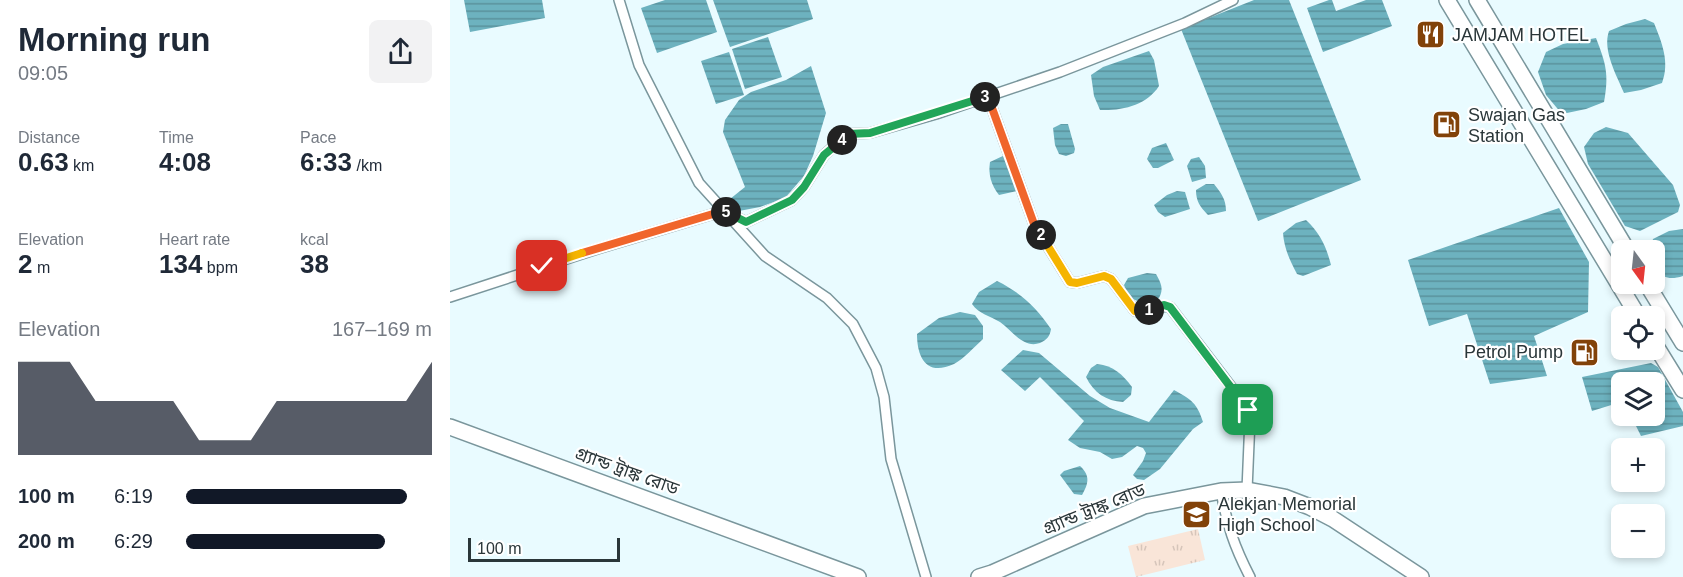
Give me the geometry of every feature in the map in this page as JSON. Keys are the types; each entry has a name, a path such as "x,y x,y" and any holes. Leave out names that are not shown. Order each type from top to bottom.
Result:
{"highway":[{"path":"1447,0 1632,306"},
{"path":"1477,0 1621,240"},
{"path":"1653,294 1683,343"},
{"path":"1664,360 1683,390"},
{"name":"গ্র্যান্ড ট্রাঙ্ক রোড","path":"450,427 858,577"},
{"name":"গ্র্যান্ড ট্রাঙ্ক রোড","path":"979,577 1144,506 1221,491 1247,490 1284,497 1310,507 1333,519 1421,577"}],"street":[{"path":"619,0 639,65 699,183 765,256 827,298 853,324 876,368 884,398 891,459 926,577"},
{"path":"450,297 723,211 746,222 792,200 804,187 824,155 848,134 870,133 988,97 1109,54 1233,0"},
{"path":"988,97 1034,224 1070,282 1077,283 1104,276 1111,279 1135,311 1141,312 1164,305 1170,307 1248,410 1250,419 1247,490"},
{"path":"1221,491 1227,524 1236,550 1250,577"}],"green space":[{"path":"1198,529 1205,560 1136,577 1128,546"}],"water":[{"path":"464,0 542,0 545,18 470,32"},
{"path":"665,0 706,0 717,32 657,53 641,8"},
{"path":"713,0 807,0 813,19 730,47"},
{"path":"1254,0 1289,0 1361,180 1258,221 1181,29"},
{"path":"1332,0 1336,11 1366,0 1382,0 1392,26 1323,52 1307,8"},
{"path":"1645,19 1654,23 1664,53 1665,68 1662,83 1624,93 1614,71 1607,38 1609,31"},
{"path":"768,37 782,77 745,89 732,49"},
{"path":"1596,38 1606,69 1604,102 1562,114 1546,95 1538,72 1546,52 1563,44"},
{"path":"1149,51 1154,60 1159,86 1154,93 1133,106 1100,110 1094,96 1091,75 1103,67"},
{"path":"729,52 744,95 716,104 701,61"},
{"path":"811,66 826,113 813,156 804,176 785,198 760,207 739,211 725,203 745,187 723,132 725,120 739,100 751,92 786,80"},
{"path":"1061,124 1068,124 1075,149 1074,153 1066,156 1059,154 1055,145 1053,128"},
{"path":"1606,127 1628,133 1673,185 1680,205 1678,212 1640,231 1625,226 1588,164 1584,147 1594,133"},
{"path":"1166,143 1174,160 1153,168 1147,159 1152,148"},
{"path":"1005,155 1018,187 1017,191 999,195 991,179 990,162"},
{"path":"1199,157 1205,166 1206,178 1192,182 1187,166 1191,159"},
{"path":"1206,184 1214,184 1219,190 1226,211 1208,215 1203,209 1198,201 1196,190"},
{"path":"1177,191 1185,192 1190,209 1165,217 1154,205"},
{"path":"1559,208 1589,262 1588,312 1534,336 1547,376 1490,384 1467,314 1429,326 1408,260"},
{"path":"1306,220 1322,240 1331,265 1303,276 1297,274 1292,264 1283,233 1296,223"},
{"path":"1683,229 1683,276 1675,278 1665,276 1665,240 1653,240 1669,231"},
{"path":"1147,273 1156,274 1161,286 1161,295 1153,300 1137,301 1130,296 1124,285 1128,278"},
{"path":"997,281 1021,295 1040,314 1051,329 1046,339 1034,344 1023,341 1000,322 981,313 972,304 979,292"},
{"path":"960,312 975,315 983,326 983,339 954,364 936,368 930,366 921,357 917,334 939,318"},
{"path":"1023,350 1039,353 1090,396 1110,408 1149,422 1174,390 1193,403 1203,422 1193,429 1160,469 1144,480 1137,479 1133,475 1146,453 1143,448 1137,446 1122,457 1112,459 1100,452 1080,448 1068,440 1084,421 1040,377 1025,391 1001,370"},
{"path":"1651,363 1661,372 1611,372 1611,405 1592,411 1582,377"},
{"path":"1097,364 1117,371 1132,387 1131,395 1123,402 1101,395 1089,383 1086,377 1091,368"},
{"path":"1665,380 1683,412 1683,426 1641,436 1636,426 1665,426"},
{"path":"1080,466 1087,477 1082,495 1074,494 1060,475 1064,471"}],"place":[{"name":"JAMJAM HOTEL","path":"1431,35"},
{"name":"Swajan Gas Station","path":"1447,125"},
{"name":"Petrol Pump","path":"1584,352"},
{"name":"Alekjan Memorial High School","path":"1197,514"}],"route":[{"path":"542,266 723,211 746,222 792,200 804,187 824,155 848,134 870,133 988,97 1034,224 1070,282 1077,283 1104,276 1111,279 1135,311 1141,312 1164,305 1170,307 1248,410"}]}
